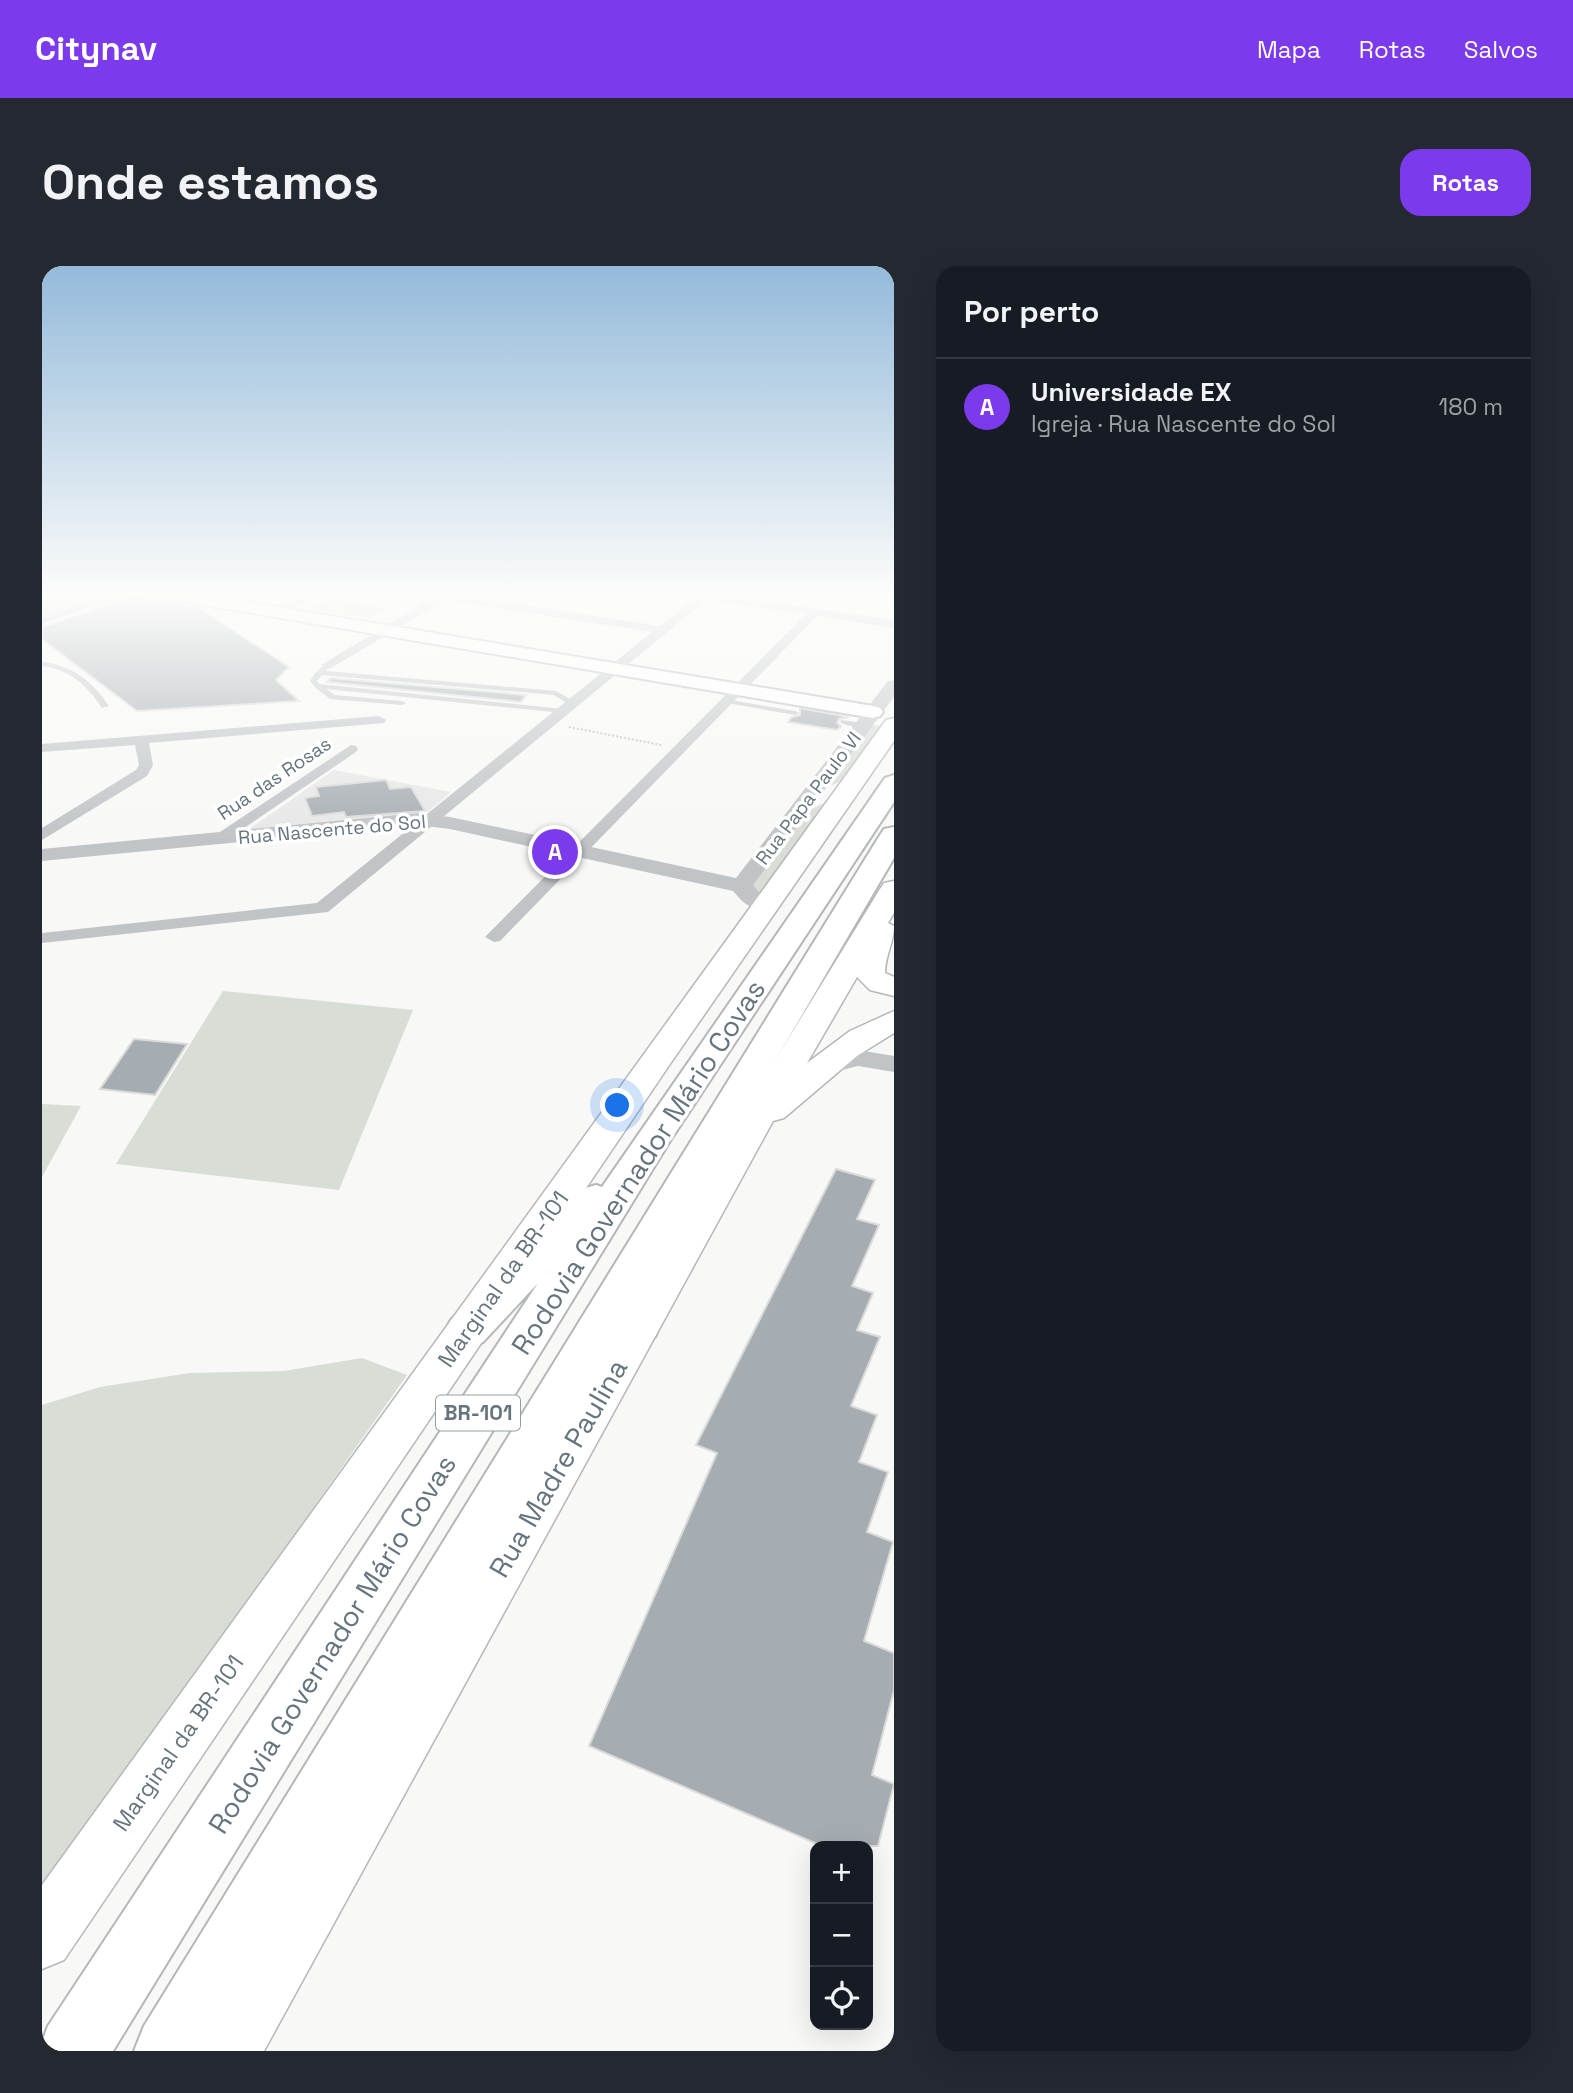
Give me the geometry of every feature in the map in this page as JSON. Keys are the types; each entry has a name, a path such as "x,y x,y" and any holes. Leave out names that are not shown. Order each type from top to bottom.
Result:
{"highway":[{"name":"Rodovia Governador Mário Covas","path":"73,2051 651,1141 873,783"},
{"name":"Rodovia Governador Mário Covas","path":"169,2051 732,1131 894,835"},
{"path":"467,1331 651,1141"}],"main road":[{"path":"644,674 877,724"},
{"name":"Marginal da BR-101","path":"42,1938 467,1331 752,898 873,783 877,724"},
{"path":"801,808 873,783"},
{"path":"891,893 891,908 869,967 872,979 894,987"},
{"name":"Rua Madre Paulina","path":"228,2051 639,1326 732,1131 891,893"},
{"path":"732,1131 878,1027 894,1021"}],"street":[{"path":"42,938 322,908 609,674"},
{"path":"494,937 753,674"},
{"name":"Rua Papa Paulo VI","path":"752,898 801,808 877,724 894,685"},
{"path":"42,748 379,720"},
{"path":"42,835 142,773 146,765 141,739"},
{"name":"Rua das Rosas","path":"219,838 351,749"},
{"name":"Rua Nascente do Sol","path":"42,855 399,820 429,820 580,850 752,898"},
{"path":"826,1066 858,1058 894,1064"}],"lane":[{"path":"75,674 105,706"},
{"path":"319,674 313,681 333,697 512,713 568,707"},
{"path":"363,674 556,693 568,707"},
{"path":"733,695 795,713"}],"path":[{"path":"549,722 681,748"}],"shaded area":[{"path":"867,724 881,726 842,781 816,792"},
{"path":"334,770 451,792 425,814 248,830"},
{"path":"837,797 758,898 747,884 805,812"},
{"path":"223,991 413,1010 339,1190 116,1164"},
{"path":"42,1104 81,1106 42,1177"},
{"path":"362,1358 407,1375 42,1893 42,1405 100,1387 190,1373 284,1371"}],"building":[{"path":"89,674 282,674 276,680 299,701 137,711"},
{"path":"330,678 526,695 521,702 327,682"},
{"path":"800,708 849,717 839,719 837,723 841,726 837,730 788,722 792,717 800,715"},
{"path":"386,780 390,789 411,787 425,811 346,817 344,812 312,816 305,798 319,796 316,787"},
{"path":"134,1039 187,1044 155,1095 100,1089"},
{"path":"836,1169 875,1180 857,1219 879,1225 852,1286 873,1293 857,1330 880,1337 851,1406 877,1415 859,1462 888,1472 867,1532 893,1542 864,1641 894,1653 894,1690 872,1775 894,1784 878,1846 873,1846 873,1841 810,1841 589,1746 717,1453 696,1445"}],"place":[{"name":"Universidade EX","path":"555,852"}]}
